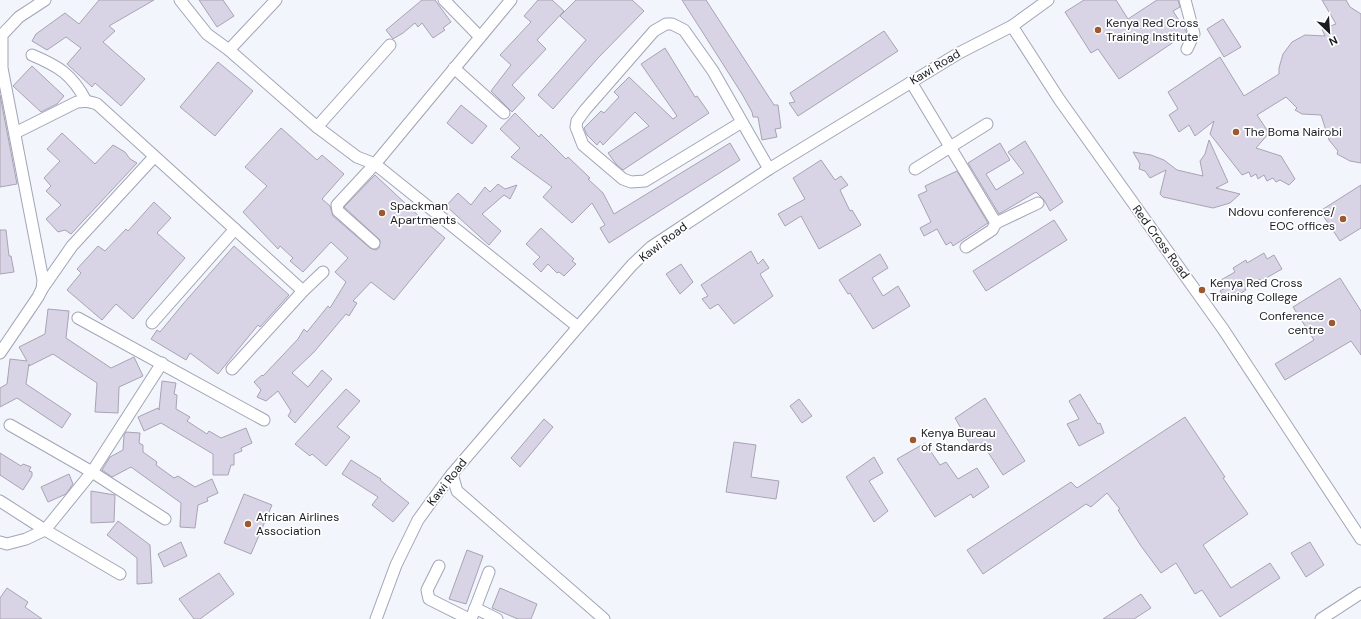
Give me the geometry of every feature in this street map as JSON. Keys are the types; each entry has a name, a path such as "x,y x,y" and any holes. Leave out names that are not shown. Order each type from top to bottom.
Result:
{"street":[{"path":"42,289 42,280 2,68 1,36 19,17 45,0"},
{"path":"180,0 207,34 229,50 317,127 357,157 375,164 578,327"},
{"path":"229,50 265,4 276,0"},
{"path":"444,0 480,37"},
{"path":"374,243 338,211 337,205 375,164 511,0"},
{"name":"Kawi Road","path":"376,619 396,565 418,520 452,474 632,265 651,247 769,168 959,53 1012,26 1048,0"},
{"path":"1185,0 1194,34 1187,49"},
{"path":"742,122 645,182 638,183 623,179 583,145 576,127 577,121 585,110 639,45 654,31 666,24 672,24 684,30 713,71 769,168"},
{"name":"Red Cross Road","path":"1012,26 1059,100 1223,329 1361,539"},
{"path":"317,127 390,45"},
{"path":"32,55 60,68 78,85 86,100"},
{"path":"454,68 504,113"},
{"path":"910,82 996,223"},
{"path":"15,133 77,102 86,100 97,104 303,291"},
{"path":"915,169 987,124"},
{"path":"0,353 72,246 154,157"},
{"path":"966,247 992,230 996,223 1038,203"},
{"path":"152,323 235,229"},
{"path":"232,369 303,291 323,272"},
{"path":"78,318 264,420"},
{"path":"0,542 7,544 26,539 45,530 92,472 162,363"},
{"path":"10,425 92,472 165,519"},
{"path":"452,474 457,491 604,619"},
{"path":"0,501 45,530 120,574"},
{"path":"439,566 427,590 429,599 470,619 489,572"},
{"path":"1320,619 1361,593"},
{"path":"475,608 497,619"}],"building":[{"path":"99,0 154,0 109,26 115,31 103,42 145,79 121,106 95,83 92,87 67,64 81,48 66,37 47,50 32,41 36,34 65,13 79,24"},
{"path":"199,0 223,0 234,16 217,27"},
{"path":"422,0 435,0 451,22 443,28 445,30 433,38 422,23 418,27 415,23 393,39 386,30"},
{"path":"538,0 552,0 564,11 537,40 546,49 512,85 525,98 512,112 491,91 511,65 500,55 531,22 524,16"},
{"path":"576,0 632,0 644,11 598,58 553,109 538,95 586,40 560,16"},
{"path":"682,0 706,0 774,105 778,105 781,128 775,129 777,137 762,140 758,117 753,117 752,112 742,94"},
{"path":"1084,0 1116,0 1128,19 1157,0 1178,0 1180,7 1173,11 1187,33 1119,79 1098,49 1091,53 1065,12"},
{"path":"1322,0 1346,0 1350,7 1361,14 1361,163 1350,161 1337,154 1338,151 1329,140 1321,115 1302,114 1295,110 1297,108 1286,97 1257,115 1269,133 1256,148 1281,156 1295,179 1289,185 1280,180 1276,182 1273,178 1267,181 1264,175 1258,179 1256,174 1251,177 1249,172 1242,175 1210,134 1214,121 1195,136 1189,125 1179,132 1169,115 1178,109 1168,92 1220,57 1244,96 1279,74 1283,54 1292,42 1305,35 1325,36 1322,29 1336,24"},
{"path":"1223,19 1241,47 1224,57 1207,29"},
{"path":"884,31 898,51 798,116 789,103 795,102 790,93"},
{"path":"665,48 695,97 697,96 709,113 623,170 616,164 608,153 649,126 635,112 603,145 600,141 597,145 587,135 584,128 601,111 604,113 619,97 614,92 629,77 673,119 677,116 641,64"},
{"path":"218,62 253,91 215,136 180,107"},
{"path":"32,66 64,96 57,104 41,112 13,86"},
{"path":"0,95 17,184 0,187"},
{"path":"461,105 487,126 472,144 447,123"},
{"path":"515,113 539,137 541,134 566,159 568,157 590,178 588,179 603,193 614,214 730,143 740,160 609,243 600,228 605,225 592,203 572,223 543,197 552,187 511,157 520,148 500,129"},
{"path":"281,128 317,160 322,155 344,174 322,199 330,206 333,216 370,248 376,250 379,248 380,240 344,207 375,175 423,220 445,238 394,300 371,282 353,301 357,303 349,316 346,314 314,352 292,373 308,387 322,370 332,379 295,423 288,416 291,411 278,391 266,401 257,397 261,390 254,382 262,375 263,376 298,339 304,329 307,332 328,306 330,308 346,282 335,272 348,258 331,242 303,272 290,261 293,258 280,246 278,249 243,212 267,186 245,167"},
{"path":"62,133 95,164 113,145 125,152 130,159 137,163 71,234 65,230 58,232 46,219 61,205 46,191 51,186 44,178 60,161 47,149"},
{"path":"1209,140 1228,182 1216,188 1240,194 1230,203 1213,208 1163,197 1160,194 1166,170 1150,178 1145,171 1139,169 1140,164 1133,152 1151,155 1164,160 1177,170 1203,176 1200,161 1205,154"},
{"path":"1025,141 1063,202 1050,211 1044,200 1036,192 999,214 968,163 1000,143 1010,160 986,174 996,190 1024,173 1008,152"},
{"path":"821,160 835,180 841,176 848,185 840,190 850,211 852,210 861,225 819,249 801,216 785,226 778,214 805,199 793,178"},
{"path":"957,171 988,223 953,246 951,242 946,245 937,229 924,236 920,228 931,222 918,195 927,191 925,186"},
{"path":"498,184 505,189 517,185 510,199 504,195 482,214 501,231 489,245 446,206 458,193 471,205 485,187 490,192"},
{"name":"Ndovu conference/ EOC offices","path":"1361,185 1361,228 1340,241 1320,211"},
{"path":"154,202 171,218 157,233 185,258 133,319 116,304 102,320 67,290 81,273 77,269 98,246 105,251 126,229 128,231"},
{"path":"1054,220 1067,240 986,291 973,271"},
{"path":"541,228 574,259 572,261 576,264 564,276 559,272 557,273 548,264 541,272 533,264 540,257 526,244"},
{"path":"0,230 6,230 9,256 11,256 14,272 0,274"},
{"path":"234,246 289,295 260,327 258,325 218,374 190,353 186,360 151,339 157,330 160,332"},
{"path":"751,251 758,264 763,259 769,268 760,274 773,296 734,324 718,304 710,309 702,299 708,296 701,285"},
{"path":"1264,253 1267,259 1274,255 1282,269 1245,288 1246,290 1227,302 1220,291 1225,288 1221,280 1235,272 1233,268 1246,260 1247,263"},
{"path":"880,254 888,268 872,278 883,296 898,286 910,306 873,329 850,293 848,294 839,280"},
{"path":"681,264 693,282 680,294 666,274"},
{"name":"Conference centre","path":"1340,278 1361,311 1361,355 1351,341 1285,380 1275,364 1314,340 1293,307"},
{"path":"48,309 69,311 66,338 111,368 134,357 143,376 119,387 118,413 95,412 97,383 53,354 29,366 29,364 26,384 71,414 62,428 17,398 0,407 0,388 7,384 10,359 27,361 19,347 45,334"},
{"path":"162,381 176,383 174,394 177,395 176,409 190,417 187,421 207,434 209,431 221,438 246,428 252,443 241,448 242,451 234,454 234,465 231,465 228,475 213,475 213,454 161,423 144,431 138,417 158,408 159,410"},
{"path":"346,389 360,401 337,427 350,437 326,466 312,454 310,456 295,444"},
{"path":"1080,394 1098,424 1100,423 1104,433 1079,446 1067,424 1079,419 1069,401"},
{"path":"985,398 1025,461 1003,475 982,443 973,449 955,418"},
{"path":"799,399 812,416 802,423 790,406"},
{"path":"1185,417 1225,477 1223,478 1248,514 1203,545 1231,588 1270,563 1280,578 1220,617 1202,590 1195,594 1176,563 1161,573 1141,546 1118,510 1120,509 1107,493 1091,507 1086,504 983,574 967,550 1071,482 1077,488"},
{"path":"544,419 553,427 520,467 511,458"},
{"path":"126,432 140,433 139,443 143,445 143,452 157,462 156,465 174,478 178,476 195,487 212,479 218,493 207,498 208,501 198,505 195,528 180,527 181,503 131,467 112,477 102,470 110,457 123,450 124,435"},
{"path":"734,442 756,445 751,477 779,481 776,499 726,492"},
{"path":"925,443 940,465 946,462 958,479 977,468 989,487 973,498 971,494 935,517 897,459"},
{"path":"0,453 21,466 23,464 31,467 29,471 32,472 32,476 23,490 0,475"},
{"path":"874,457 883,473 869,481 888,511 874,522 846,477"},
{"path":"351,460 381,479 380,480 409,503 393,522 372,505 378,497 342,474"},
{"path":"69,474 73,484 66,494 48,502 41,487"},
{"path":"91,491 115,495 114,522 91,523"},
{"name":"African Airlines Association","path":"244,494 272,505 251,554 224,543"},
{"path":"118,521 150,545 152,583 137,584 137,558 107,535"},
{"path":"181,542 187,556 164,567 158,554"},
{"path":"1310,542 1324,565 1306,577 1291,553"},
{"path":"467,550 483,556 466,604 449,599"},
{"path":"219,573 234,594 200,619 194,619 179,599"},
{"path":"7,588 28,602 25,607 42,619 0,619 0,598"},
{"path":"500,588 537,604 531,619 518,619 492,608"},
{"path":"1141,594 1151,608 1134,619 1103,619"}],"place":[{"name":"Kenya Red Cross Training Institute","path":"1098,30"},
{"name":"The Boma Nairobi","path":"1236,132"},
{"name":"Spackman Apartments","path":"382,213"},
{"name":"Ndovu conference/ EOC offices","path":"1343,219"},
{"name":"Kenya Red Cross Training College","path":"1202,290"},
{"name":"Conference centre","path":"1332,323"},
{"name":"Kenya Bureau of Standards","path":"913,440"},
{"name":"African Airlines Association","path":"248,524"}]}
